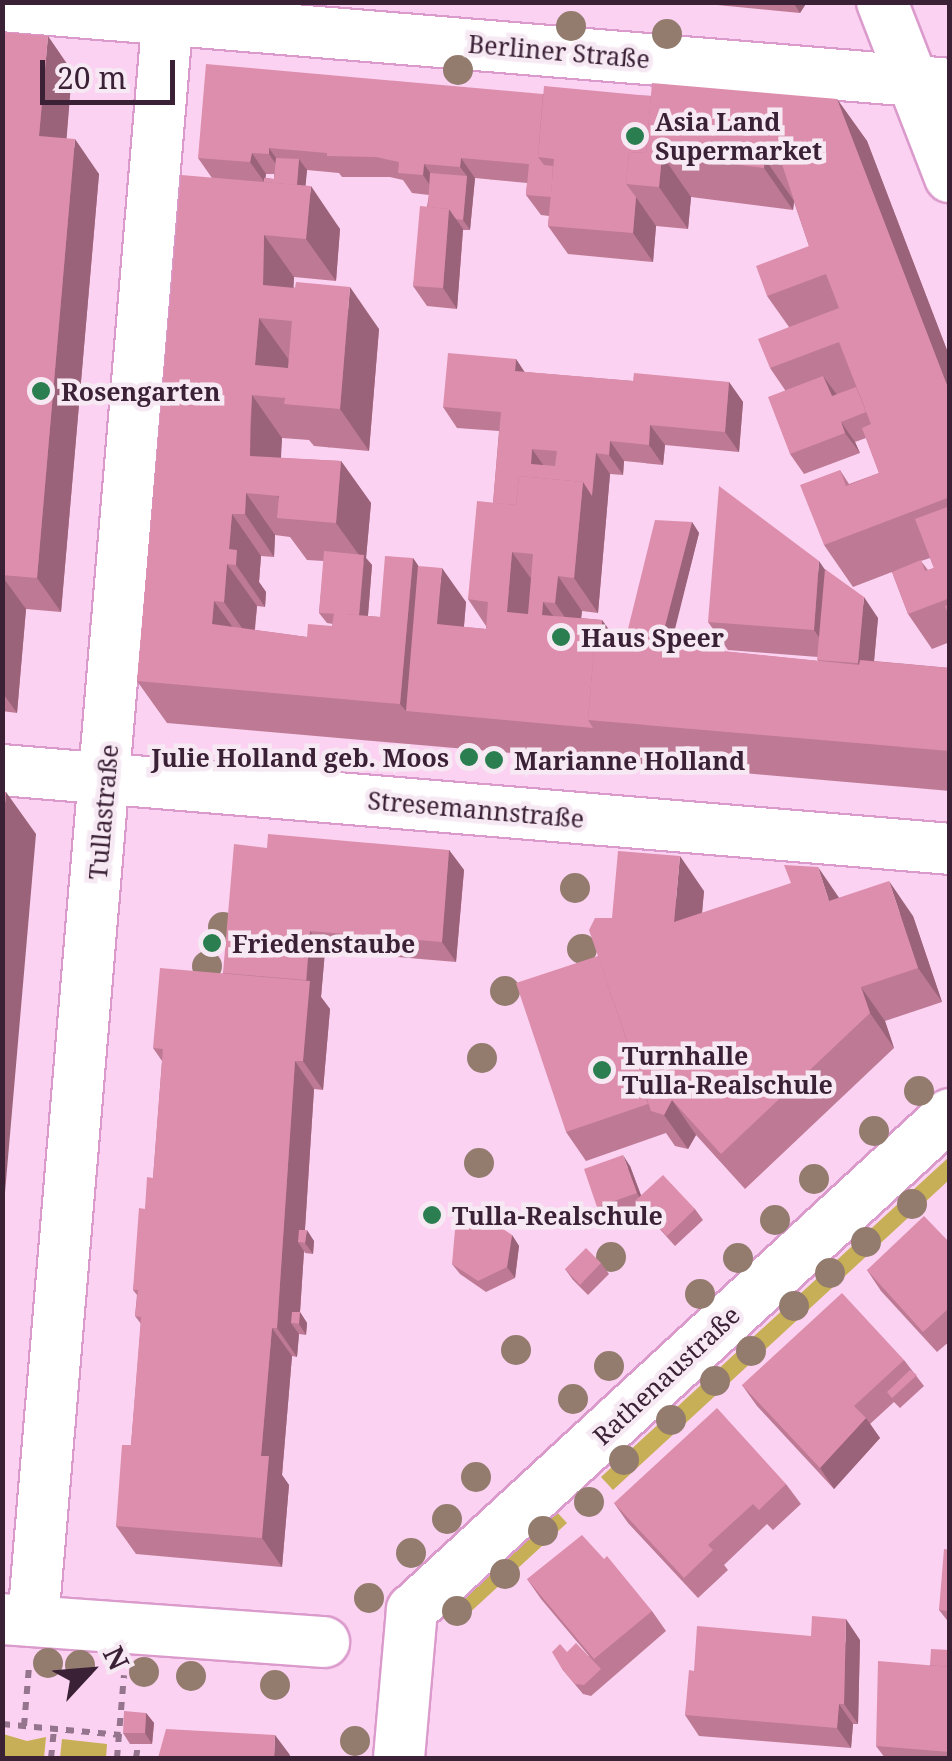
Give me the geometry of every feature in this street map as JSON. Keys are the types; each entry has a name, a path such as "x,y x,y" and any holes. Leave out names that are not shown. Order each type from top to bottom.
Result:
{"street":[{"path":"882,2 931,83 950,177"},
{"name":"Berliner Straße","path":"2,6 168,10 931,83"},
{"name":"Tullastraße","path":"18,1620 106,778 168,10"},
{"name":"Stresemannstraße","path":"2,770 950,849"},
{"name":"Rathenaustraße","path":"399,1758 412,1610 950,1114"},
{"path":"18,1620 324,1642"}],"path":[{"path":"118,1758 128,1629"},
{"path":"24,1726 25,1706"},
{"path":"2,1724 120,1735"},
{"path":"51,1758 54,1728"},
{"path":"136,1758 139,1739 145,1735"}],"shaded area":[{"path":"949,1157 949,1180 613,1490 601,1477"},
{"path":"555,1510 567,1523 465,1617 453,1604"},
{"path":"3,1734 27,1741 46,1737 44,1758 3,1758"},
{"path":"62,1739 107,1744 106,1758 60,1758"}],"building":[{"name":"Rosengarten","path":"2,32 48,36 39,136 75,139 37,578 2,575"},
{"path":"206,64 543,94 538,157 544,165 553,166 551,197 526,195 529,164 461,158 460,167 424,164 423,175 398,173 399,162 376,157 327,156 269,148 269,154 252,153 250,162 198,158"},
{"path":"652,83 837,99 950,393 950,497 824,545 800,485 840,470 846,486 879,473 862,428 871,424 839,342 770,368 758,339 839,308 826,274 767,296 756,266 809,246 781,161 765,159 764,168 662,155 659,187 626,184 629,152 646,153"},
{"path":"544,86 651,96 646,153 629,152 626,184 636,197 633,233 548,226 554,159 538,157"},
{"path":"276,158 299,159 297,185 264,182 264,178 274,179"},
{"path":"430,173 467,176 463,220 456,219 449,209 428,207"},
{"path":"181,175 311,186 306,239 264,235 263,285 295,288 296,282 350,287 340,409 284,404 285,398 252,395 250,456 341,461 336,523 277,518 279,496 246,493 245,514 232,514 229,549 237,550 236,565 227,564 224,602 214,601 212,624 307,637 308,624 332,626 334,613 380,617 385,556 413,558 400,704 137,681","holes":["259,318 292,321 288,368 255,365"]},
{"path":"420,206 449,209 443,288 413,286"},
{"path":"448,353 516,359 515,371 633,381 634,373 729,382 725,432 650,425 649,445 610,441 609,455 596,453 592,496 583,482 519,476 516,505 493,503 501,412 443,407","holes":["532,449 557,451 555,466 531,464"]},
{"path":"823,376 832,396 856,387 866,412 841,422 845,433 790,454 768,397"},
{"path":"519,476 583,482 574,578 558,576 555,603 543,602 542,615 602,620 601,639 595,638 588,720 593,728 406,711 418,566 442,568 437,624 486,629 488,602 468,599 477,501 516,505","holes":["512,552 533,554 528,614 507,612"]},
{"path":"719,486 819,561 814,630 708,622"},
{"path":"950,506 950,598 908,614 892,572 921,560 925,571 934,568 915,519"},
{"path":"655,520 692,522 660,645 626,637"},
{"path":"324,551 364,555 359,615 319,613"},
{"path":"825,569 864,597 858,663 817,660"},
{"path":"595,638 859,665 860,660 950,668 950,751 588,720"},
{"path":"2,792 6,792 2,837"},
{"path":"268,834 449,850 442,942 310,931 306,980 223,973 234,844 267,848"},
{"path":"618,851 680,856 674,922 791,883 784,865 818,867 829,901 889,881 918,968 861,987 870,1013 721,1154 672,1100 664,1115 651,1111 589,930 595,918 612,918"},
{"name":"Turnhalle Tulla-Realschule","path":"598,956 648,1104 566,1132 516,983"},
{"path":"160,968 310,981 303,1061 295,1061 277,1328 272,1328 261,1456 269,1456 262,1538 116,1526 122,1445 131,1445 141,1317 135,1316 138,1290 133,1290 139,1208 145,1209 147,1177 153,1178 163,1049 153,1048"},
{"path":"623,1155 637,1193 597,1207 584,1169"},
{"path":"663,1175 695,1209 667,1236 635,1201"},
{"path":"484,1216 512,1235 507,1267 478,1281 452,1264 455,1230"},
{"path":"924,1216 950,1243 950,1307 923,1332 867,1270"},
{"path":"299,1230 307,1230 305,1243 298,1242"},
{"path":"586,1248 601,1263 580,1285 565,1269"},
{"path":"842,1293 904,1360 854,1406 866,1418 820,1468 742,1385"},
{"path":"292,1312 300,1312 299,1324 291,1323"},
{"path":"910,1370 917,1375 892,1398 887,1392"},
{"path":"717,1408 786,1484 759,1510 753,1504 708,1545 713,1550 684,1578 614,1503"},
{"path":"582,1535 604,1559 607,1556 652,1611 594,1659 527,1579"},
{"path":"944,1549 950,1550 950,1611 939,1610"},
{"path":"812,1616 846,1619 844,1704 839,1704 837,1728 685,1715 689,1670 694,1671 697,1626 811,1636"},
{"path":"576,1643 601,1669 584,1685 575,1684 552,1652 560,1644 567,1652"},
{"path":"931,1649 950,1650 950,1667 930,1665"},
{"path":"878,1661 950,1667 950,1752 876,1746"},
{"path":"124,1711 146,1713 145,1733 123,1733"},
{"path":"166,1729 275,1735 274,1758 158,1758"}],"place":[{"name":"Asia Land Supermarket","path":"635,136"},
{"name":"Rosengarten","path":"41,391"},
{"name":"Haus Speer","path":"561,637"},
{"name":"Julie Holland geb. Moos","path":"469,757"},
{"name":"Marianne Holland","path":"494,760"},
{"name":"Friedenstaube","path":"212,943"},
{"name":"Turnhalle Tulla-Realschule","path":"602,1070"},
{"name":"Tulla-Realschule","path":"432,1215"}]}
